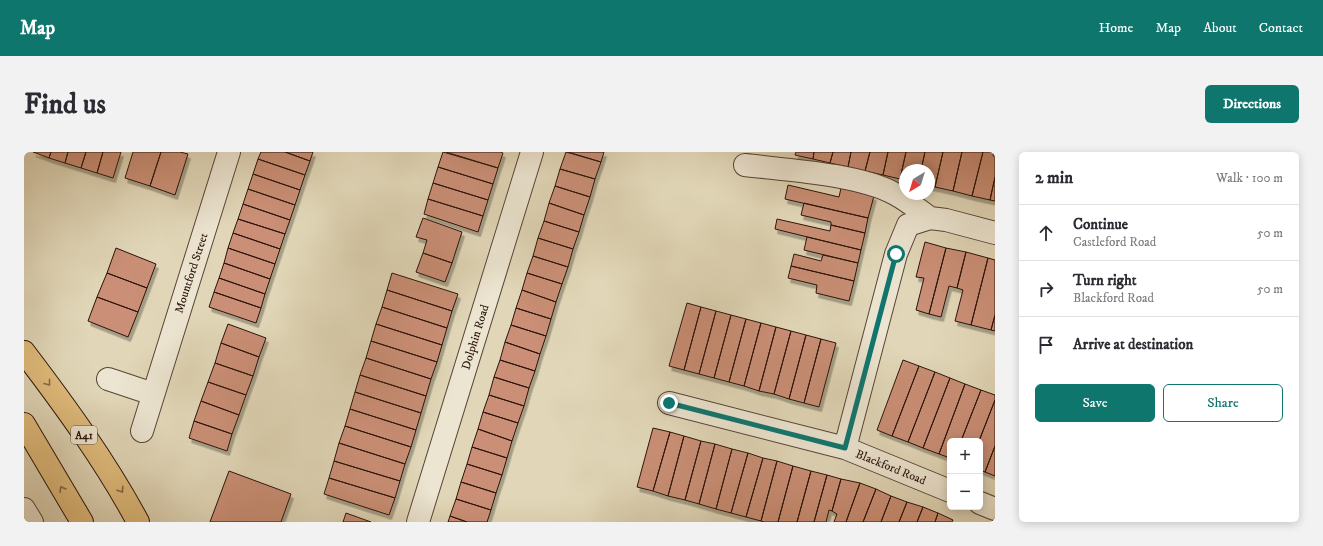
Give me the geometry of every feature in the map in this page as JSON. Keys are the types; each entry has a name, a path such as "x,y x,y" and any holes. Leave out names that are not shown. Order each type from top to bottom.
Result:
{"highway":[{"name":"A41","path":"24,352 60,399 124,494 138,522"},
{"path":"24,424 82,522"}],"street":[{"name":"Mountford Street","path":"142,431 229,152"},
{"name":"Dolphin Road","path":"418,522 532,152"},
{"path":"745,165 834,176 876,186 895,194 930,218"},
{"path":"845,448 896,254 908,225 930,218 946,220 995,233"},
{"path":"108,379 153,394"},
{"name":"Blackford Road","path":"669,403 845,448 947,490"},
{"path":"983,504 995,509"},
{"path":"24,509 32,522"}],"building":[{"path":"33,152 51,152 49,158"},
{"path":"51,152 68,152 65,163 49,158"},
{"path":"68,152 86,152 81,168 65,163"},
{"path":"86,152 103,152 97,173 81,168"},
{"path":"103,152 121,152 113,178 97,173"},
{"path":"133,152 161,152 150,186 125,178"},
{"path":"161,152 180,152 188,154 175,195 150,186"},
{"path":"261,152 285,152 310,161 305,175 258,159"},
{"path":"285,152 313,152 310,161"},
{"path":"443,152 498,168 493,184 438,167"},
{"path":"446,152 501,152 503,153 498,168"},
{"path":"566,152 601,162 595,179 560,169"},
{"path":"568,152 604,152 601,162"},
{"path":"796,152 814,152 813,159 795,155"},
{"path":"814,152 833,152 830,163 813,159"},
{"path":"833,152 851,152 848,167 830,163"},
{"path":"851,152 870,152 865,171 848,167"},
{"path":"870,152 888,152 883,175 865,171"},
{"path":"888,152 906,152 903,164 899,164 899,179 883,175"},
{"path":"906,152 925,152 922,164 903,164"},
{"path":"925,152 943,152 935,187 935,164 922,164"},
{"path":"943,152 962,152 953,191 935,187"},
{"path":"962,152 983,152 972,196 953,191"},
{"path":"983,152 994,152 993,156 995,156 995,177 990,200 972,196"},
{"path":"258,159 305,175 300,190 253,174"},
{"path":"438,167 493,184 488,200 433,183"},
{"path":"560,169 595,179 590,197 555,186"},
{"path":"253,174 300,190 295,205 248,189"},
{"path":"995,177 995,201 990,200"},
{"path":"433,183 488,200 483,216 428,199"},
{"path":"788,185 839,197 841,188 874,196 868,218 785,199"},
{"path":"555,186 590,197 584,215 549,203"},
{"path":"248,189 295,205 290,220 243,204"},
{"path":"428,199 483,216 478,232 424,214"},
{"path":"549,203 584,215 579,232 544,221"},
{"path":"804,203 868,218 865,233 831,225 831,222 801,215"},
{"path":"243,204 290,220 285,234 238,219"},
{"path":"423,218 462,232 452,263 423,253 427,240 416,237"},
{"path":"238,219 285,234 280,249 233,233"},
{"path":"777,219 830,231 831,225 865,233 861,250 775,229"},
{"path":"544,221 579,232 573,249 538,238"},
{"path":"233,233 280,249 275,264 228,248"},
{"path":"807,237 861,250 858,263 804,250"},
{"path":"538,238 573,249 568,267 533,256"},
{"path":"925,242 946,248 929,314 916,310 924,278 916,277"},
{"path":"116,248 156,264 147,288 107,273"},
{"path":"228,248 275,264 270,279 224,263"},
{"path":"946,248 966,252 957,288 949,286 941,317 929,314"},
{"path":"966,252 988,258 971,325 955,321 963,290 957,288"},
{"path":"423,253 452,263 445,282 416,272"},
{"path":"794,254 821,261 823,255 858,263 854,281 791,266"},
{"path":"533,256 568,267 562,284 527,273"},
{"path":"988,258 995,260 995,315 991,330 971,325"},
{"path":"224,263 270,279 265,294 219,278"},
{"path":"791,266 854,281 849,301 816,293 817,285 788,278"},
{"path":"107,273 147,288 138,312 97,297"},
{"path":"392,273 458,294 452,311 387,290"},
{"path":"527,273 562,284 556,302 522,290"},
{"path":"219,278 265,294 261,308 214,292"},
{"path":"387,290 452,311 447,328 382,307"},
{"path":"522,290 556,302 551,319 516,308"},
{"path":"214,292 261,308 256,323 209,307"},
{"path":"97,297 138,312 128,337 88,321"},
{"path":"687,303 701,307 684,370 669,366"},
{"path":"382,307 447,328 442,345 376,324"},
{"path":"701,307 716,311 699,374 684,370"},
{"path":"516,308 551,319 546,336 511,325"},
{"path":"716,311 731,315 714,378 699,374"},
{"path":"731,315 746,319 729,382 714,378"},
{"path":"995,315 995,331 991,330"},
{"path":"746,319 761,323 744,386 729,382"},
{"path":"761,323 776,327 759,391 744,386"},
{"path":"228,324 266,338 259,357 221,343"},
{"path":"376,324 442,345 437,362 371,341"},
{"path":"511,325 546,336 540,354 505,342"},
{"path":"776,327 791,331 774,394 759,391"},
{"path":"791,331 806,335 789,399 774,394"},
{"path":"806,335 821,339 804,403 789,399"},
{"path":"821,339 836,343 819,407 804,403"},
{"path":"371,341 437,362 431,379 366,358"},
{"path":"505,342 540,354 535,371 500,360"},
{"path":"221,343 259,357 253,376 215,363"},
{"path":"366,358 431,379 426,396 360,375"},
{"path":"500,360 535,371 529,388 494,377"},
{"path":"903,360 919,366 892,436 877,430"},
{"path":"215,363 253,376 246,395 208,382"},
{"path":"919,366 935,372 908,442 892,436"},
{"path":"935,372 950,378 923,448 908,442"},
{"path":"360,375 426,396 421,413 355,392"},
{"path":"494,377 529,388 524,406 489,395"},
{"path":"950,378 965,384 939,454 923,448"},
{"path":"208,382 246,395 239,415 201,401"},
{"path":"965,384 981,390 962,438 947,438 947,457 939,454"},
{"path":"981,390 995,395 995,400 980,438 962,438"},
{"path":"355,392 421,413 416,430 350,409"},
{"path":"489,395 524,406 518,423 483,412"},
{"path":"995,400 995,446 985,472 983,471 983,438 980,438"},
{"path":"201,401 239,415 232,434 194,421"},
{"path":"350,409 416,430 411,447 345,426"},
{"path":"483,412 518,423 512,441 478,429"},
{"path":"194,421 232,434 227,451 189,438"},
{"path":"345,426 411,447 405,464 339,443"},
{"path":"653,428 670,432 653,491 637,487"},
{"path":"478,429 512,441 507,458 472,447"},
{"path":"670,432 684,436 668,496 653,491"},
{"path":"684,436 701,441 685,500 668,496"},
{"path":"701,441 715,444 699,504 685,500"},
{"path":"339,443 405,464 400,481 334,461"},
{"path":"715,444 732,449 716,509 699,504"},
{"path":"995,446 995,476 985,472"},
{"path":"472,447 507,458 502,475 467,464"},
{"path":"732,449 748,453 731,513 716,509"},
{"path":"748,453 763,458 746,517 731,513"},
{"path":"763,458 777,461 761,521 746,517"},
{"path":"334,461 400,481 395,498 329,478"},
{"path":"777,461 793,466 778,522 764,522 761,521"},
{"path":"467,464 502,475 496,493 461,482"},
{"path":"793,466 811,471 797,522 778,522"},
{"path":"229,471 291,494 281,522 210,522"},
{"path":"811,471 827,475 814,522 797,522"},
{"path":"827,475 841,479 832,511 829,510 826,522 814,522"},
{"path":"329,478 395,498 389,515 324,494"},
{"path":"841,479 860,483 846,522 834,522 837,514 832,511"},
{"path":"461,482 496,493 491,510 456,499"},
{"path":"860,483 876,489 863,522 846,522"},
{"path":"876,489 891,496 881,522 863,522"},
{"path":"891,496 907,502 899,522 881,522"},
{"path":"456,499 491,510 487,522 467,522 450,516"},
{"path":"907,502 923,507 917,522 899,522"},
{"path":"923,507 938,513 935,522 917,522"},
{"path":"346,513 371,522 343,522"},
{"path":"938,513 953,520 952,522 935,522"},
{"path":"450,516 467,522 448,522"}],"route":[{"path":"669,403 845,448 896,254"}]}
